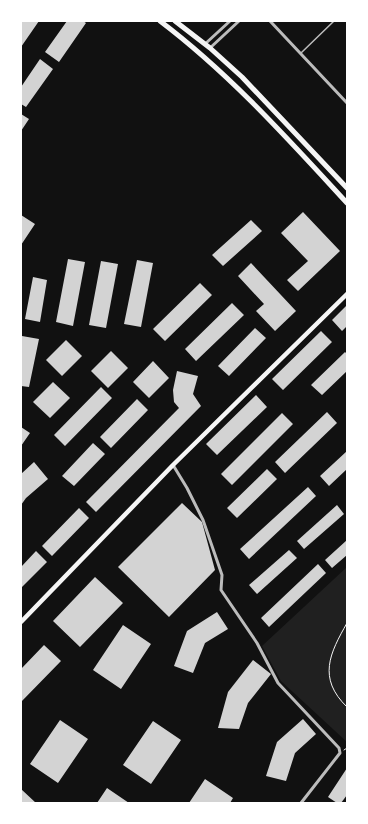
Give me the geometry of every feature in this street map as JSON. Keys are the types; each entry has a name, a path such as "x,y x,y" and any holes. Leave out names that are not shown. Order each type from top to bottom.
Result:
{"main road":[{"path":"160,21 220,70 287,138 347,203"},
{"path":"175,21 208,46 242,77 347,188"},
{"path":"21,622 174,465 347,294"}],"street":[{"path":"208,46 230,21"},
{"path":"208,46 239,21"},
{"path":"270,21 347,103"},
{"path":"174,465 203,520 222,575 221,590 257,643 278,683 339,748 340,753 301,803"}],"lane":[{"path":"300,54 334,21"}],"path":[{"path":"347,622 334,649 329,663 328,672 330,681 337,694 347,707"}],"shaded area":[{"path":"347,567 347,742 281,681 262,646"}],"building":[{"path":"21,21 39,21 21,47"},
{"path":"67,21 83,21 86,23 59,62 45,52"},
{"path":"40,59 53,69 26,107 21,104 21,87"},
{"path":"21,114 29,119 21,131"},
{"path":"303,212 340,251 298,291 287,280 308,261 281,233"},
{"path":"21,215 35,224 21,245"},
{"path":"251,220 262,231 223,266 212,255"},
{"path":"68,259 85,262 73,326 56,322"},
{"path":"137,260 153,263 141,327 124,324"},
{"path":"101,261 118,264 106,328 89,325"},
{"path":"251,263 296,311 275,331 256,311 264,304 238,276"},
{"path":"33,277 47,280 40,322 25,319"},
{"path":"200,283 212,295 165,341 153,329"},
{"path":"232,303 244,315 196,361 185,349"},
{"path":"347,305 347,326 342,331 332,320"},
{"path":"255,328 266,338 229,376 218,366"},
{"path":"321,331 332,342 283,390 272,379"},
{"path":"22,336 39,339 29,387 21,386"},
{"path":"66,340 82,356 62,376 46,360"},
{"path":"111,351 128,368 108,388 91,371"},
{"path":"345,352 347,354 347,371 322,395 311,385"},
{"path":"153,361 169,378 149,398 133,382"},
{"path":"177,371 198,376 193,394 201,406 96,512 86,502 179,408 174,402 173,390"},
{"path":"53,382 70,398 50,418 33,402"},
{"path":"101,387 112,398 65,446 54,435"},
{"path":"256,395 267,407 217,455 206,444"},
{"path":"137,399 148,410 111,448 100,437"},
{"path":"327,412 337,423 285,473 275,462"},
{"path":"282,413 293,424 232,485 221,474"},
{"path":"21,427 30,433 21,446"},
{"path":"93,443 105,454 74,486 62,476"},
{"path":"347,451 347,469 329,486 320,476"},
{"path":"34,462 48,479 26,498 21,505 21,474"},
{"path":"267,469 277,479 237,518 227,508"},
{"path":"308,487 316,496 249,559 240,549"},
{"path":"182,503 202,522 215,570 169,617 118,567"},
{"path":"337,505 344,514 304,549 297,541"},
{"path":"79,508 89,518 52,556 42,546"},
{"path":"347,540 347,555 332,568 325,560"},
{"path":"289,550 297,558 257,594 249,585"},
{"path":"36,551 47,562 21,588 21,567"},
{"path":"318,564 326,573 269,627 261,618"},
{"path":"95,577 123,603 80,647 53,621"},
{"path":"217,612 228,629 205,643 193,673 174,666 187,631"},
{"path":"123,625 151,644 121,689 93,670"},
{"path":"44,645 61,661 21,702 21,669"},
{"path":"253,660 271,674 248,703 239,729 218,728 228,692"},
{"path":"303,719 316,734 295,753 286,781 266,776 277,742"},
{"path":"60,720 88,739 58,783 30,764"},
{"path":"153,721 181,740 151,784 123,765"},
{"path":"347,768 347,795 341,803 337,803 328,797"},
{"path":"205,779 233,798 230,803 189,803"},
{"path":"107,788 129,803 97,803"},
{"path":"21,789 36,803 21,803"}]}
